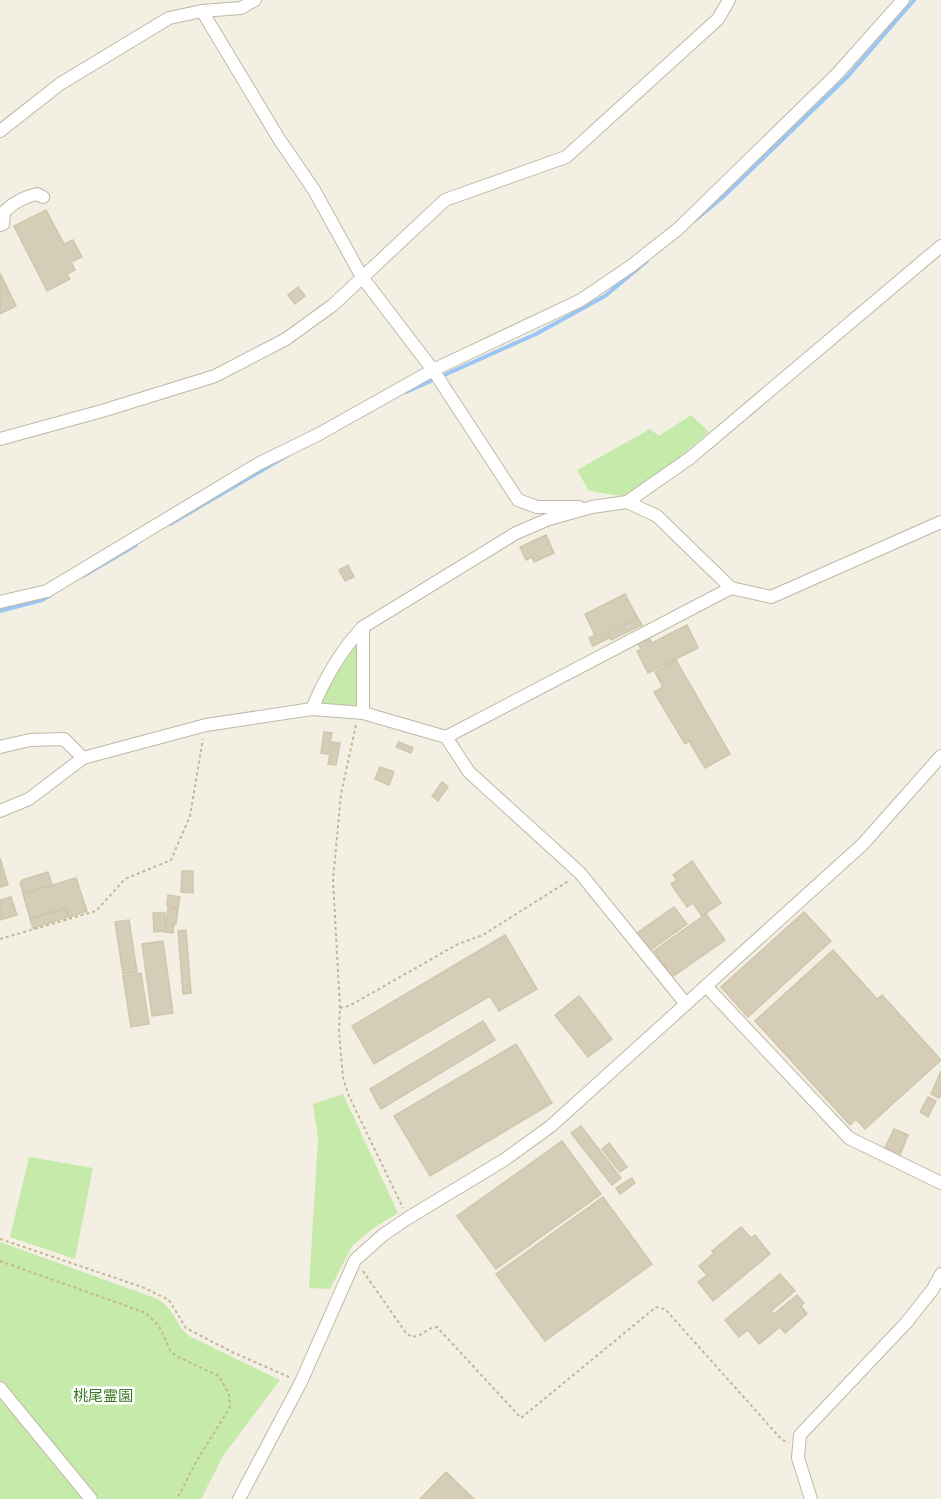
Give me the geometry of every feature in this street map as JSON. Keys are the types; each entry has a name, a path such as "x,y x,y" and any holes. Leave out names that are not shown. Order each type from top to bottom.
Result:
{"street":[{"path":"0,131 60,84 169,18 202,11 241,8 255,0"},
{"path":"0,439 102,411 215,376 286,339 333,305 445,200 566,157 718,19 729,0"},
{"path":"0,602 47,591 258,464 319,434 433,370 581,300 632,266 678,229 828,82 903,0"},
{"path":"202,11 279,139 314,190 362,276 433,370 518,500 537,507 592,507"},
{"path":"0,225 3,224 4,212 13,203 26,196 37,194 43,197"},
{"path":"312,709 324,680 348,643 363,627 516,533 549,519 592,507 627,502 690,458 941,246"},
{"path":"627,502 657,516 731,588 771,597 941,522"},
{"path":"446,737 731,588"},
{"path":"360,713 363,627"},
{"path":"0,811 28,799 83,758 206,724 312,709 360,713 446,737 469,772 579,873 686,1004"},
{"path":"0,747 30,740 64,739 83,758"},
{"path":"239,1499 301,1382 355,1260 383,1235 504,1160 551,1126 863,844 941,756"},
{"path":"706,986 849,1138 941,1184"},
{"path":"811,1499 798,1458 800,1435 906,1323 933,1289 941,1274"},
{"path":"0,1388 91,1499"}],"path":[{"path":"360,713 342,794 333,880 343,1078 349,1096 408,1218"},
{"path":"0,939 96,911 125,879 171,860 190,816 206,724"},
{"path":"340,1008 349,1006 458,944 483,935 579,873"},
{"path":"0,1239 142,1287 169,1300 186,1328 232,1353 301,1382"},
{"path":"355,1260 406,1333 412,1337 420,1336 430,1327 437,1326 521,1418 656,1307 665,1310 782,1440 798,1444"},
{"path":"0,1261 146,1313 159,1326 170,1350 176,1356 219,1376 225,1384 230,1394 230,1407 196,1462 177,1499"}],"green space":[{"path":"691,415 709,432 632,498 589,491 577,470 650,429 659,436"},
{"path":"359,638 358,710 321,706 322,695"},
{"path":"343,1094 398,1213 375,1227 352,1246 330,1289 309,1288 318,1139 313,1104"},
{"path":"29,1157 93,1168 75,1259 10,1237"},
{"name":"桃尾霊園","path":"0,1242 155,1298 167,1306 189,1336 280,1380 223,1456 201,1499 0,1499"}],"building":[{"path":"46,210 64,244 73,240 82,257 71,262 75,270 67,274 70,279 47,291 14,226"},
{"path":"0,273 16,306 0,314"},
{"path":"298,287 305,296 295,304 288,295"},
{"path":"546,535 554,553 534,562 532,557 526,560 520,547"},
{"path":"348,565 354,577 345,581 339,570"},
{"path":"625,594 637,617 606,632 609,638 593,646 589,638 595,635 585,614"},
{"path":"638,618 642,625 611,640 608,633"},
{"path":"687,625 698,648 648,673 637,651 641,649 637,641 648,635 652,643"},
{"path":"676,660 730,754 705,768 689,741 685,744 654,692 663,687 655,672"},
{"path":"324,732 332,733 328,754 321,753"},
{"path":"332,742 340,743 336,765 328,764"},
{"path":"399,742 413,748 411,753 396,747"},
{"path":"380,767 394,772 389,785 375,779"},
{"path":"442,782 448,787 438,801 432,796"},
{"path":"0,858 8,885 0,887"},
{"path":"692,861 721,903 702,916 693,903 687,907 671,884 677,880 673,875"},
{"path":"182,871 193,871 193,893 181,892"},
{"path":"48,872 52,885 23,893 20,883 22,880"},
{"path":"76,878 87,911 69,917 66,908 30,918 23,894"},
{"path":"168,895 180,897 178,908 167,906"},
{"path":"11,897 17,915 0,920 0,900"},
{"path":"674,907 687,924 649,951 637,933"},
{"path":"168,908 178,909 173,933 165,932"},
{"path":"65,909 68,917 33,928 30,919"},
{"path":"804,912 831,941 748,1017 721,987"},
{"path":"153,913 165,913 165,931 154,932"},
{"path":"706,914 725,940 672,977 654,951"},
{"path":"129,920 137,972 123,974 115,922"},
{"path":"186,930 191,993 183,994 178,931"},
{"path":"505,935 537,989 499,1011 490,996 374,1064 352,1026"},
{"path":"163,941 173,1013 152,1016 142,944"},
{"path":"833,950 877,999 882,995 941,1060 865,1129 856,1119 850,1125 755,1021"},
{"path":"141,973 149,1024 131,1027 123,976"},
{"path":"579,996 612,1039 588,1057 555,1015"},
{"path":"483,1021 495,1040 381,1109 370,1089"},
{"path":"516,1044 552,1103 430,1176 394,1116"},
{"path":"941,1071 941,1094 939,1098 931,1094"},
{"path":"928,1097 936,1101 928,1117 920,1112"},
{"path":"581,1126 621,1178 612,1185 571,1133"},
{"path":"894,1129 908,1135 900,1155 885,1148"},
{"path":"562,1141 601,1194 496,1269 457,1216"},
{"path":"609,1143 627,1167 620,1172 602,1149"},
{"path":"632,1178 635,1183 620,1194 616,1188"},
{"path":"603,1197 652,1264 545,1341 496,1274"},
{"path":"741,1227 751,1238 755,1235 770,1254 713,1301 698,1282 707,1275 699,1266 714,1253 712,1251"},
{"path":"780,1274 795,1291 771,1311 774,1314 797,1295 804,1303 801,1306 807,1314 785,1333 780,1327 759,1344 748,1330 739,1337 725,1320"},
{"path":"446,1472 474,1499 420,1499"}],"waterway":[{"path":"694,221 723,197 848,76 914,0"},
{"path":"442,376 536,334 605,296 647,261"},
{"path":"406,392 431,381"},
{"path":"170,524 288,455"},
{"path":"83,576 136,545"},
{"path":"0,611 42,600 51,595"}]}
